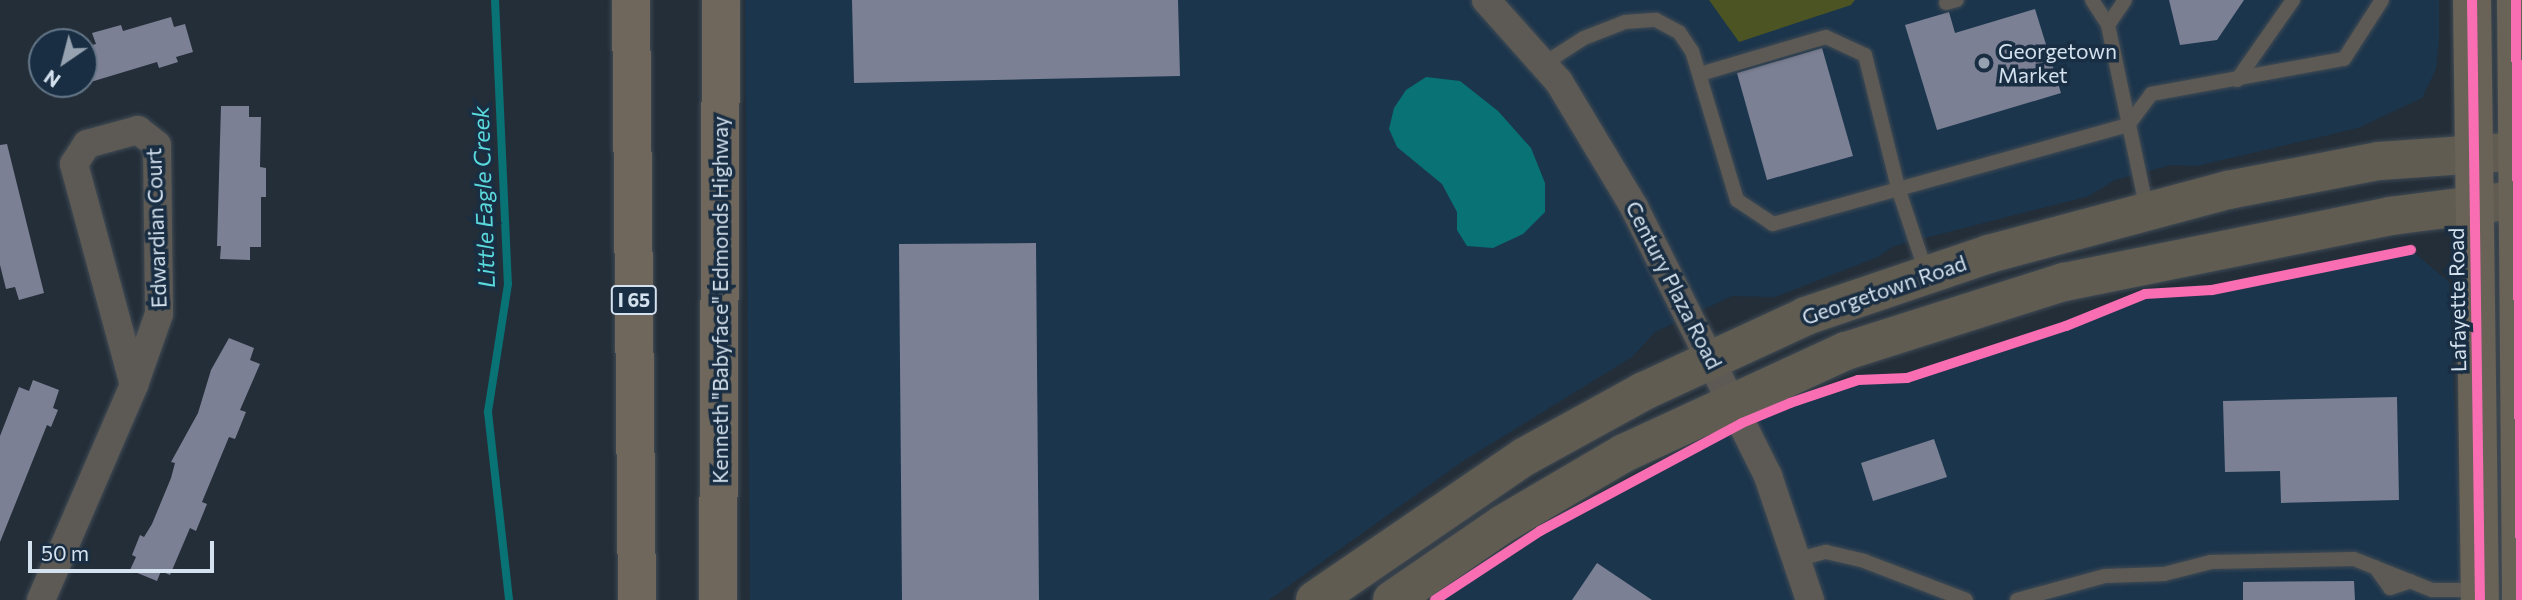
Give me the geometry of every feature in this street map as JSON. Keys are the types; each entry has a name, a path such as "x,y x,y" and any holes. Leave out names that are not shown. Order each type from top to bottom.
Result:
{"highway":[{"name":"I 65","path":"631,0 638,600"},
{"name":"Kenneth \"Babyface\" Edmonds Highway","path":"718,600 721,0"}],"main road":[{"name":"Lafayette Road","path":"2472,0 2480,595"},
{"path":"2516,0 2520,151 2521,600"},
{"name":"Georgetown Road","path":"1315,600 1515,463 1711,358 1806,316 1927,274 2147,211 2302,175 2473,152 2520,151"},
{"path":"1392,600 1573,482 1732,400 1846,351 2026,291 2185,255 2520,199"}],"street":[{"name":"Century Plaza Road","path":"1486,0 1545,63 1576,106 1634,207 1732,400 1799,559 1810,600"},
{"name":"Edwardian Court","path":"41,600 134,385 159,314 157,145 138,130 90,142 78,151 74,164 134,385"}],"lane":[{"path":"2092,0 2108,25 2147,211"},
{"path":"2108,25 2125,0"},
{"path":"2237,80 2293,0"},
{"path":"1545,63 1584,38 1625,22 1656,20 1679,32 1692,51 1700,74 1737,200 1755,216 1773,224 1899,191 2127,125 2151,94 2344,59 2382,0"},
{"path":"1700,74 1826,37 1865,55 1899,191 1927,274"},
{"path":"1799,559 1826,552 1864,561 1966,600"},
{"path":"2017,600 2105,576 2164,574 2210,562 2354,559 2432,590 2480,595"}],"shaded area":[{"path":"745,0 2439,0 2439,40 2436,69 2422,98 2358,128 2197,166 2171,165 2115,180 2089,196 1894,246 1878,257 1775,297 1732,296 1655,332 1632,357 1460,463 1269,600 750,600"},
{"path":"1709,0 1855,0 1851,5 1739,42"},
{"path":"1426,77 1460,81 1498,111 1531,148 1545,183 1545,212 1523,234 1493,248 1467,246 1457,230 1457,212 1442,184 1397,147 1389,129 1394,108 1406,90"},
{"path":"2411,250 2449,282 2464,600 1435,600 1540,531 1699,446 1790,403 1858,380 1907,378 2066,326 2145,294 2212,290"}],"building":[{"path":"852,0 1178,0 1180,76 854,83"},
{"path":"2169,0 2244,0 2217,40 2180,45"},
{"name":"Georgetown Market","path":"2035,9 2061,93 1937,130 1905,25 1949,12 1955,33"},
{"path":"171,17 174,27 185,24 193,52 176,57 178,62 159,68 157,62 98,80 98,31 121,25 123,31"},
{"path":"1822,48 1853,156 1767,180 1737,73"},
{"path":"221,106 249,106 249,117 261,117 260,167 266,168 266,197 261,197 261,247 250,247 250,260 220,259 221,246 217,246"},
{"path":"7,144 44,293 19,300 15,287 6,289 0,265 0,145"},
{"path":"1036,243 1039,600 902,600 899,244"},
{"path":"229,338 254,348 250,360 260,364 240,410 246,412 235,439 229,437 202,502 207,504 196,531 190,528 170,575 161,571 157,581 130,570 136,557 132,555 140,535 144,537 152,524 171,478 175,463 171,462 198,413 211,370"},
{"path":"33,380 59,390 53,408 58,410 51,427 47,425 0,542 0,436 19,387 29,391"},
{"path":"2397,397 2399,500 2281,503 2280,471 2225,472 2223,401"},
{"path":"1934,439 1947,477 1873,501 1861,463"},
{"path":"1597,563 1652,600 1572,600"},
{"path":"2354,581 2355,600 2243,600 2243,582"}],"waterway":[{"name":"Little Eagle Creek","path":"495,0 508,284 488,412 509,600"}],"cycle path":[{"path":"2472,0 2480,600"},
{"path":"2516,0 2521,600"},
{"path":"1435,600 1540,531 1742,423 1790,403 1858,380 1907,378 2066,326 2145,294 2212,290 2411,250"}],"place":[{"name":"Georgetown Market","path":"1984,63"}]}
